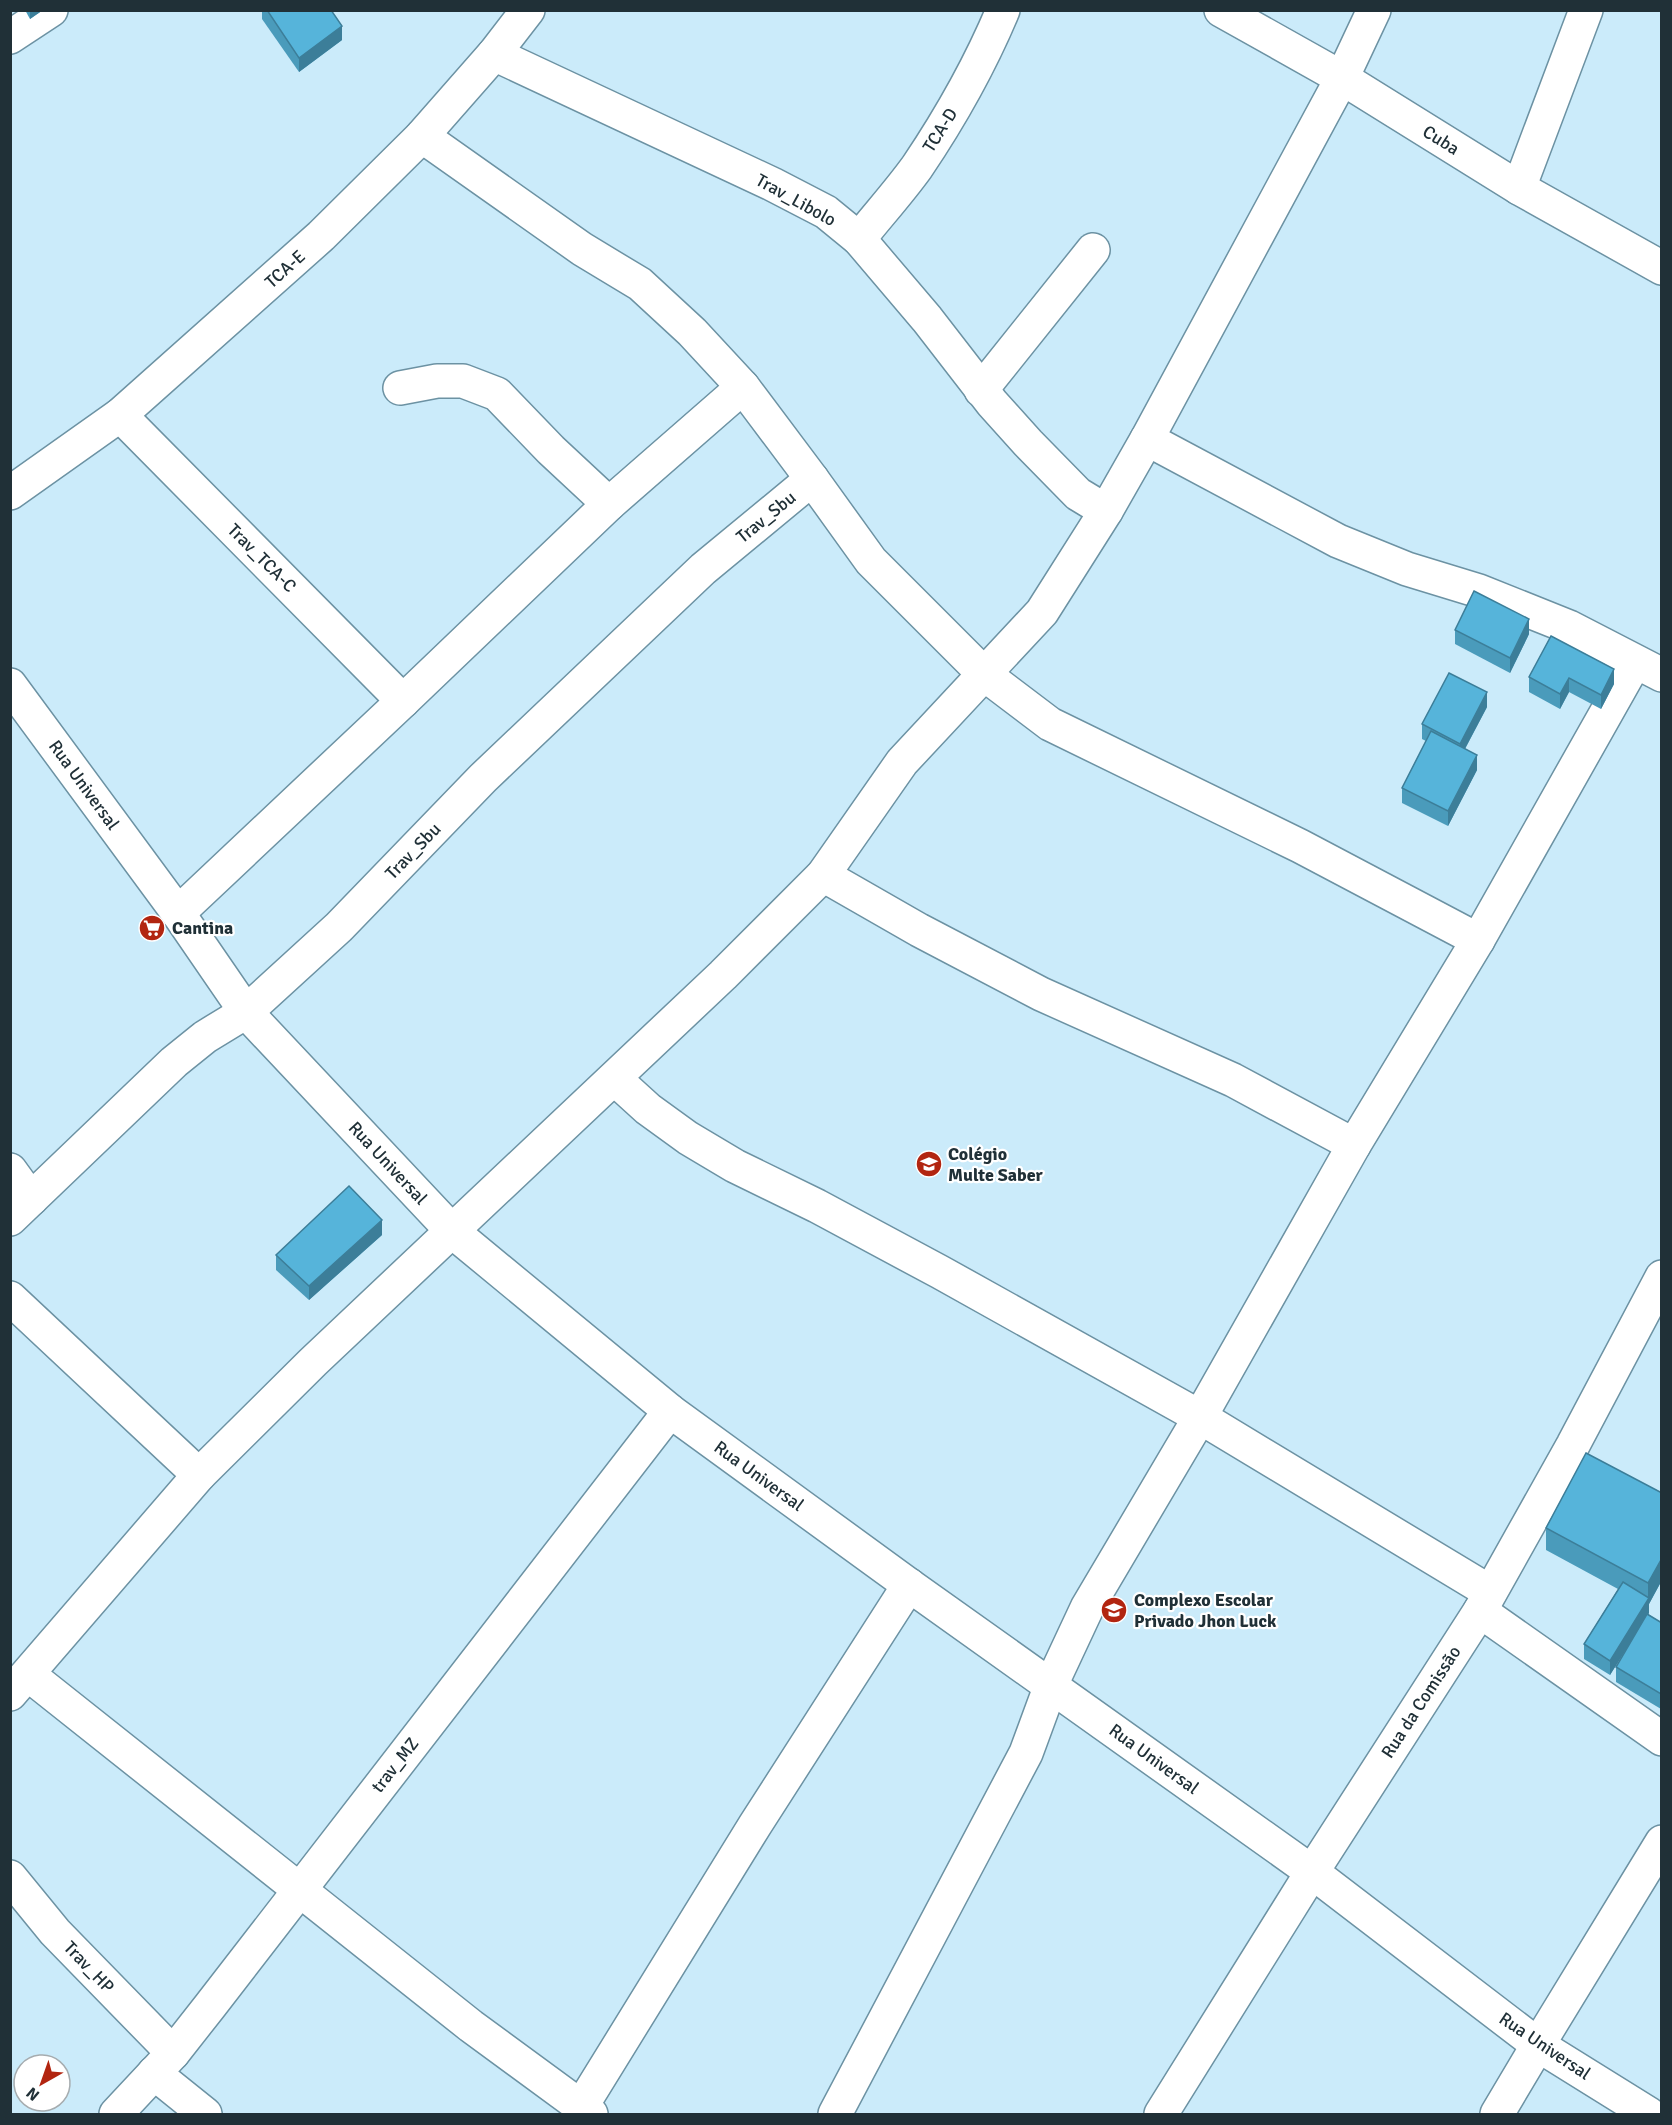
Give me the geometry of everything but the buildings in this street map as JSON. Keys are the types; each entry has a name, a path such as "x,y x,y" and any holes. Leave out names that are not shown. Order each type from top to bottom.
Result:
{"street":[{"path":"10,37 51,10"},
{"name":"TCA-E","path":"10,493 120,415 321,236 422,136 494,54 528,10"},
{"name":"TCA-D","path":"859,239 922,158 960,99 982,58 1003,10"},
{"name":"Cuba","path":"1221,10 1342,78 1519,188 1662,268"},
{"path":"909,1585 755,1825 586,2111 471,2026 298,1890 20,1684 199,1475 313,1362 723,975 823,875 902,762 1042,612 1106,511 1147,439 1342,78 1374,10"},
{"path":"1519,188 1586,10"},
{"name":"Trav_Libolo","path":"494,54 772,184 826,212 859,239 927,319 981,390 1028,443 1078,494 1106,511"},
{"path":"422,136 582,249 640,284 692,332 743,387 871,561 984,674 1050,724 1300,846 1478,940"},
{"path":"981,390 1093,250"},
{"path":"400,388 437,381 463,381 497,394 551,450 609,504"},
{"path":"178,913 609,504 743,387"},
{"name":"Trav_TCA-C","path":"120,415 403,701"},
{"path":"836,2115 1026,1753 1051,1685 1087,1608 1200,1417 1354,1145 1478,940 1648,668 1559,623 1479,591 1407,569 1338,541 1147,439"},
{"name":"Trav_Sbu","path":"21,1209 174,1062 205,1037 246,1012 339,927 483,778 703,569 812,479"},
{"name":"Rua Universal","path":"10,685 178,913 246,1012 453,1232 670,1411 909,1585 1312,1872 1538,2045 1649,2115"},
{"path":"823,875 919,930 1041,994 1233,1080 1354,1145"},
{"path":"615,1078 656,1115 688,1138 735,1166 817,1206 930,1266 1200,1417 1485,1602 1662,1739"},
{"path":"10,1170 21,1209"},
{"name":"Rua da Comissão","path":"1161,2115 1312,1872 1485,1602 1573,1445 1662,1277"},
{"path":"10,1298 199,1475"},
{"name":"trav_MZ","path":"116,2115 163,2063 670,1411"},
{"path":"1497,2115 1662,1842"},
{"name":"Trav_HP","path":"10,1876 205,2115"}],"place":[{"name":"Cantina","path":"152,928"},
{"name":"Colégio Multe Saber","path":"929,1164"},
{"name":"Complexo Escolar Privado Jhon Luck","path":"1114,1610"}]}
